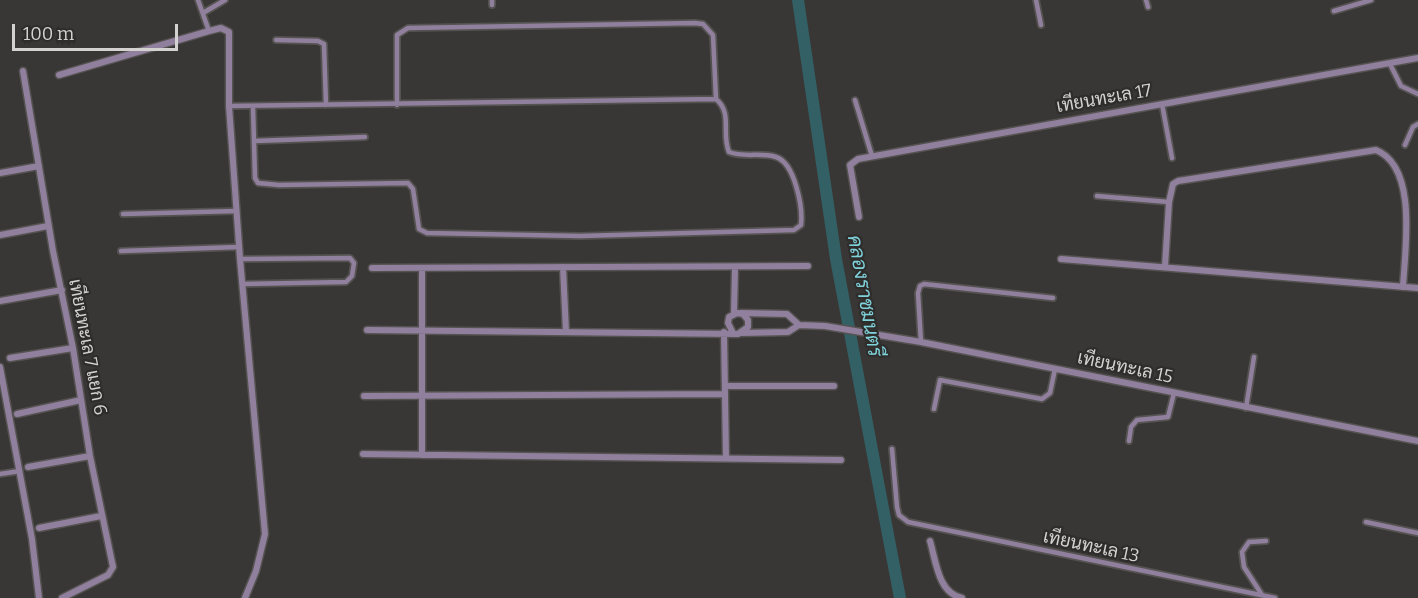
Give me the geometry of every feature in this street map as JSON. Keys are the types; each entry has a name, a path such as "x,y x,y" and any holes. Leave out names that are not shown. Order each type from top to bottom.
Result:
{"street":[{"path":"59,75 209,30 221,28 229,33 229,106 239,247 265,534 256,572 245,598"},
{"name":"เทียนทะเล 17","path":"859,217 850,165 858,159 1418,58"},
{"name":"เทียนทะเล 7 แยก 6","path":"23,71 48,226 73,348 112,572 98,582 62,598"},
{"path":"1165,266 1169,202 1173,184 1178,181 1376,150 1390,159 1408,197 1403,287"},
{"path":"0,173 39,166"},
{"path":"0,235 48,226"},
{"path":"1061,259 1418,288"},
{"path":"372,268 808,266"},
{"path":"563,267 566,332"},
{"path":"735,267 737,313"},
{"path":"422,268 422,454"},
{"path":"0,301 62,290"},
{"path":"737,313 746,316 749,323 746,330 740,333"},
{"path":"367,330 728,332 740,333 788,332 799,325 788,314 737,313 728,320 728,332 724,394 726,458"},
{"name":"เทียนทะเล 15","path":"799,325 825,326 921,342 1418,441"},
{"path":"10,358 73,348"},
{"path":"0,367 4,399 20,471 39,598"},
{"path":"725,386 834,386"},
{"path":"364,396 724,394"},
{"path":"17,414 81,400"},
{"path":"363,454 841,460"},
{"path":"28,467 90,456"},
{"path":"39,528 101,516"},
{"path":"930,541 943,584 954,596 962,598"}],"lane":[{"path":"198,0 209,30"},
{"path":"203,13 225,0"},
{"path":"1036,0 1041,25"},
{"path":"1146,0 1148,7"},
{"path":"1334,11 1371,0"},
{"path":"397,105 397,35 408,28 704,24 713,35 716,99"},
{"path":"276,40 318,41 324,44 326,105"},
{"path":"1390,64 1401,86 1418,94"},
{"path":"229,106 716,99 723,105 726,112 726,146 729,152 774,156 783,160 795,183 800,203 801,225 794,230 580,236 427,233 420,229 413,189 408,183 262,185 255,178 253,107"},
{"path":"855,100 872,156"},
{"path":"1162,104 1172,158"},
{"path":"1405,145 1413,128 1418,124"},
{"path":"254,141 365,137"},
{"path":"1097,196 1169,202"},
{"path":"123,214 237,211"},
{"path":"121,251 239,247"},
{"path":"240,259 350,258 354,263 352,276 346,282 242,284"},
{"path":"921,342 918,293 920,286 924,284 1053,298"},
{"path":"1246,408 1254,357"},
{"path":"934,409 940,380 1042,399 1050,393 1055,369"},
{"path":"1129,441 1131,427 1137,420 1168,417 1174,393"},
{"name":"เทียนทะเล 13","path":"892,449 897,507 903,519 1009,544 1275,598"},
{"path":"0,474 20,471"},
{"path":"1366,522 1418,533"},
{"path":"1262,595 1244,567 1242,552 1249,542 1266,541"}],"waterway":[{"name":"คลองราชมนตรี","path":"798,0 836,259 900,598"}]}
